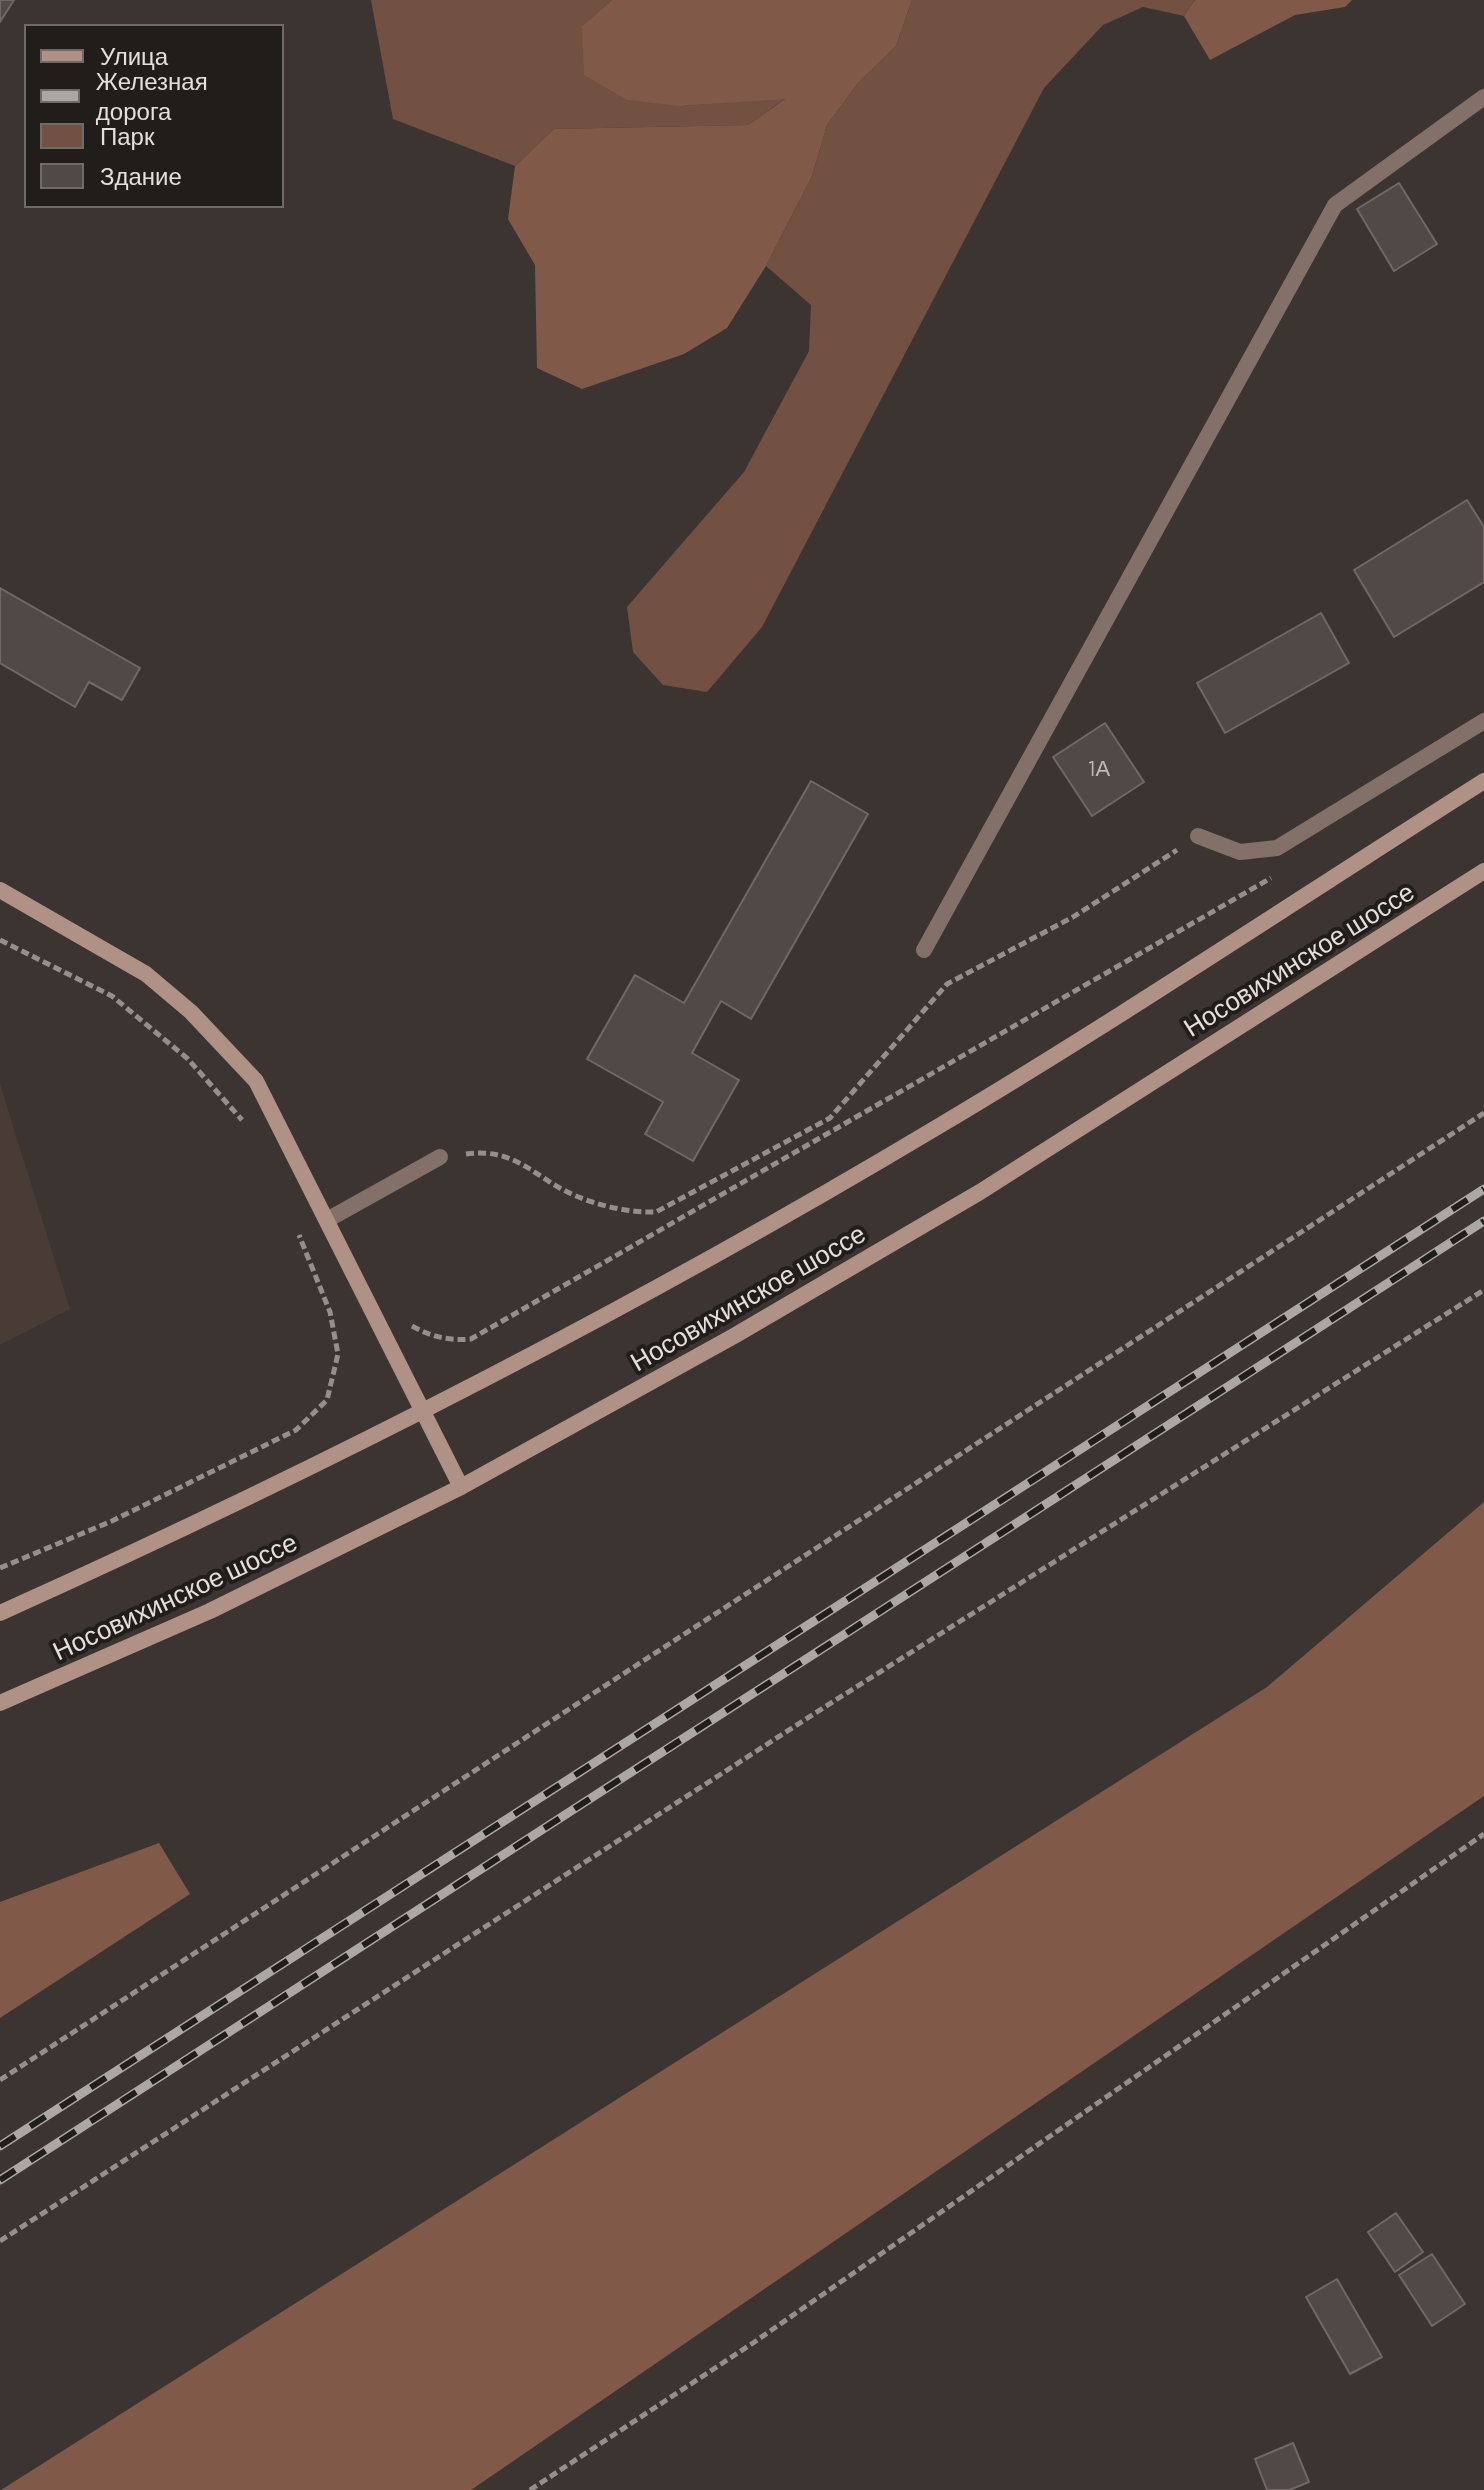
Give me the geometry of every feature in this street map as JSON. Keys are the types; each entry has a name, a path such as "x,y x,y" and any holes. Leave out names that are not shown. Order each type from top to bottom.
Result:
{"main road":[{"name":"Носовихинское шоссе","path":"0,1613 182,1531 425,1411 935,1128 1484,781"},
{"name":"Носовихинское шоссе","path":"0,1703 210,1611 461,1487 734,1336 980,1192 1484,871"},
{"path":"0,890 146,974 191,1012 256,1081 461,1487"}],"street":[{"path":"924,950 1335,205 1484,97"},
{"path":"1198,836 1240,852 1277,848 1484,721"},
{"path":"327,1220 440,1157"}],"path":[{"path":"440,1157 483,1152 525,1163 574,1196 635,1213 656,1212 830,1118 947,984 1073,917 1198,836"},
{"path":"405,1323 429,1336 454,1341 471,1339 1274,877"},
{"path":"0,940 112,996 188,1059 244,1123"},
{"path":"0,2080 1484,1113"},
{"path":"0,1568 112,1521 296,1430 327,1400 338,1354 330,1312 296,1228"},
{"path":"0,2241 837,1699 1484,1290"},
{"path":"530,2490 753,2343 1484,1834"}],"shaded area":[{"path":"612,0 912,0 896,46 858,83 827,125 812,176 766,266 727,328 684,354 582,389 537,368 535,265 508,219 515,166 554,129 748,125 785,99 680,106 627,100 584,75 582,26"},
{"path":"1195,0 1352,0 1345,7 1295,15 1210,60 1184,16"},
{"path":"0,1084 70,1309 0,1345"},
{"path":"1484,1502 1484,1796 471,2490 1,2490 1267,1687"},
{"path":"159,1843 190,1894 0,2018 0,1902"}],"green space":[{"path":"371,0 612,0 582,26 680,106 786,98 748,125 554,129 515,166 393,119"},
{"path":"912,0 1195,0 1184,16 1143,7 1103,25 1044,88 762,627 707,692 663,685 633,652 627,607 744,472 809,351 811,305 766,266 812,176 827,125 858,83 896,46"}],"building":[{"path":"0,0 14,0 0,22"},
{"path":"1399,183 1437,244 1394,271 1357,209"},
{"path":"1467,500 1484,527 1484,582 1394,637 1354,570"},
{"path":"0,588 140,668 122,700 89,682 75,707 0,663"},
{"path":"1321,613 1349,663 1225,733 1197,683"},
{"path":"1105,723 1144,782 1092,816 1053,757"},
{"path":"811,781 868,814 751,1019 721,1001 692,1053 739,1080 693,1161 645,1134 663,1102 587,1059 635,975 684,1003"},
{"path":"1396,2213 1423,2252 1395,2272 1368,2232"},
{"path":"1432,2254 1465,2304 1432,2326 1399,2275"},
{"path":"1337,2279 1382,2357 1350,2374 1306,2297"},
{"path":"1293,2443 1309,2482 1289,2490 1267,2490 1255,2459"}],"railway":[{"path":"0,2146 1484,1189"},
{"path":"0,2180 1484,1221"}]}
